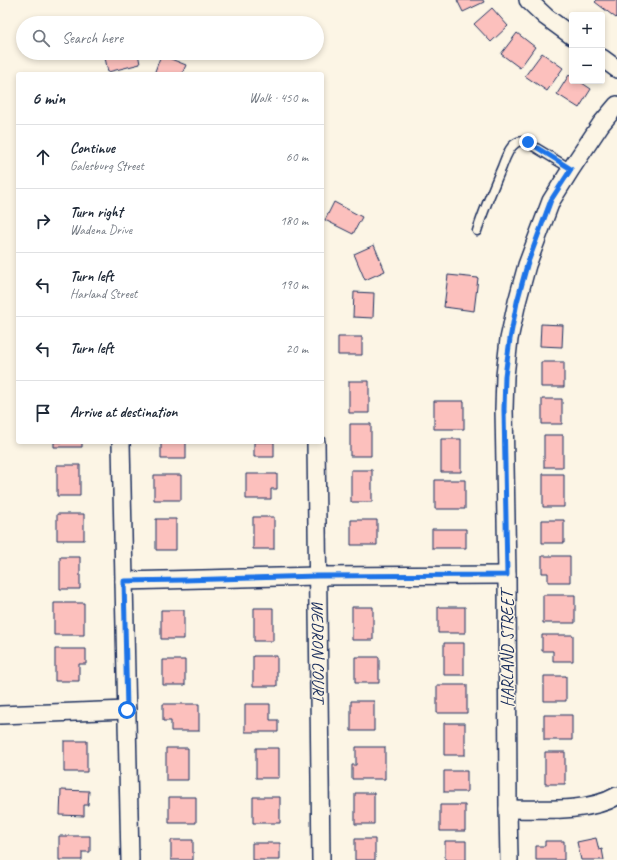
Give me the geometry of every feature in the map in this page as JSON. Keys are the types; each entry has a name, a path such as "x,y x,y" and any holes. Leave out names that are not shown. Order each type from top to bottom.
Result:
{"street":[{"path":"528,0 546,17 569,34"},
{"path":"605,60 617,69"},
{"name":"HARLAND STREET","path":"509,860 504,409 505,376 510,339 517,302 527,265 551,200 601,124 617,105"},
{"path":"121,444 130,860"},
{"name":"WEDRON COURT","path":"316,444 321,860"},
{"path":"124,581 317,576 507,575"},
{"path":"0,715 127,710"},
{"path":"508,809 574,808 610,800 617,796"}],"lane":[{"path":"477,231 484,208 495,182 510,150 516,143 523,141 528,142 571,169"}],"building":[{"path":"457,0 483,0 484,2 463,12"},
{"path":"597,0 617,0 617,17 616,18 595,2"},
{"path":"492,8 508,26 491,42 474,24"},
{"path":"517,33 535,47 520,68 501,54"},
{"path":"542,53 563,68 547,91 525,76"},
{"path":"105,60 139,60 140,64 108,72"},
{"path":"159,60 174,60 186,65 183,72 155,72"},
{"path":"569,75 569,84 584,84 591,89 579,108 557,94"},
{"path":"334,202 362,217 353,234 325,220"},
{"path":"374,245 385,271 365,280 354,254"},
{"path":"448,275 478,278 474,311 444,307"},
{"path":"354,292 374,293 373,318 353,317"},
{"path":"541,324 563,325 562,347 540,346"},
{"path":"338,337 362,337 362,355 338,355"},
{"path":"541,362 564,362 564,387 541,387"},
{"path":"349,381 369,381 369,413 349,413"},
{"path":"542,399 562,399 562,424 542,424"},
{"path":"434,401 464,401 464,429 434,429"},
{"path":"350,424 371,424 371,456 350,456"},
{"path":"544,435 563,435 563,467 544,467"},
{"path":"441,439 461,439 461,472 441,472"},
{"path":"54,444 82,444 82,447 54,447"},
{"path":"161,444 186,444 186,459 161,459"},
{"path":"254,444 274,444 274,457 254,457"},
{"path":"57,465 80,465 80,496 57,496"},
{"path":"351,470 372,470 372,502 351,502"},
{"path":"246,474 277,474 277,489 271,489 271,499 246,499"},
{"path":"543,474 564,474 564,507 543,507"},
{"path":"154,475 181,475 181,500 154,500"},
{"path":"435,480 465,480 465,509 435,509"},
{"path":"57,514 84,514 84,540 57,540"},
{"path":"253,517 274,517 274,549 253,549"},
{"path":"156,519 176,519 176,550 156,550"},
{"path":"351,520 377,520 377,545 351,545"},
{"path":"542,520 564,520 564,543 542,543"},
{"path":"432,529 466,529 466,548 432,548"},
{"path":"542,556 570,556 570,582 548,582 548,573 542,573"},
{"path":"60,557 80,557 80,589 60,589"},
{"path":"543,595 575,595 575,623 543,623"},
{"path":"54,603 84,603 84,635 54,635"},
{"path":"352,607 373,607 373,640 352,640"},
{"path":"438,607 465,607 465,633 438,633"},
{"path":"254,608 273,608 273,641 254,641"},
{"path":"161,610 184,610 184,639 161,639"},
{"path":"542,635 573,635 573,661 553,661 553,651 542,651"},
{"path":"444,643 464,643 464,675 444,675"},
{"path":"55,649 86,649 86,664 79,664 79,681 55,681"},
{"path":"253,656 277,656 277,686 253,686"},
{"path":"355,657 379,657 379,683 355,683"},
{"path":"163,660 185,660 185,685 163,685"},
{"path":"544,676 566,676 566,701 544,701"},
{"path":"437,685 467,685 467,713 437,713"},
{"path":"351,701 374,701 374,731 351,731"},
{"path":"163,704 199,704 199,731 171,731 171,721 163,721"},
{"path":"245,704 270,704 270,720 278,720 278,732 245,732"},
{"path":"544,715 572,715 572,740 544,740"},
{"path":"444,723 465,723 465,755 444,755"},
{"path":"64,741 87,741 87,772 64,772"},
{"path":"356,747 385,747 385,779 352,779 352,765 356,765"},
{"path":"166,748 188,748 188,780 166,780"},
{"path":"256,748 279,748 279,778 256,778"},
{"path":"545,752 565,752 565,784 545,784"},
{"path":"444,771 467,771 467,792 444,792"},
{"path":"61,790 89,791 88,805 84,805 84,816 60,815"},
{"path":"355,793 374,793 374,824 355,824"},
{"path":"169,797 196,797 196,823 169,823"},
{"path":"253,797 280,797 280,823 253,823"},
{"path":"440,805 465,805 465,831 440,831"},
{"path":"59,836 90,836 90,852 82,852 82,860 59,860"},
{"path":"596,838 599,850 602,849 604,860 581,860 577,842"},
{"path":"355,839 375,839 375,860 355,860"},
{"path":"171,840 193,840 193,860 171,860"},
{"path":"445,841 466,841 466,860 445,860"},
{"path":"545,841 564,841 564,860 536,860 536,846 545,846"},
{"path":"252,843 280,843 280,860 252,860"}],"route":[{"path":"127,710 124,581 317,576 507,575 504,409 505,376 510,339 517,302 527,265 551,200 571,169 528,142"}]}
